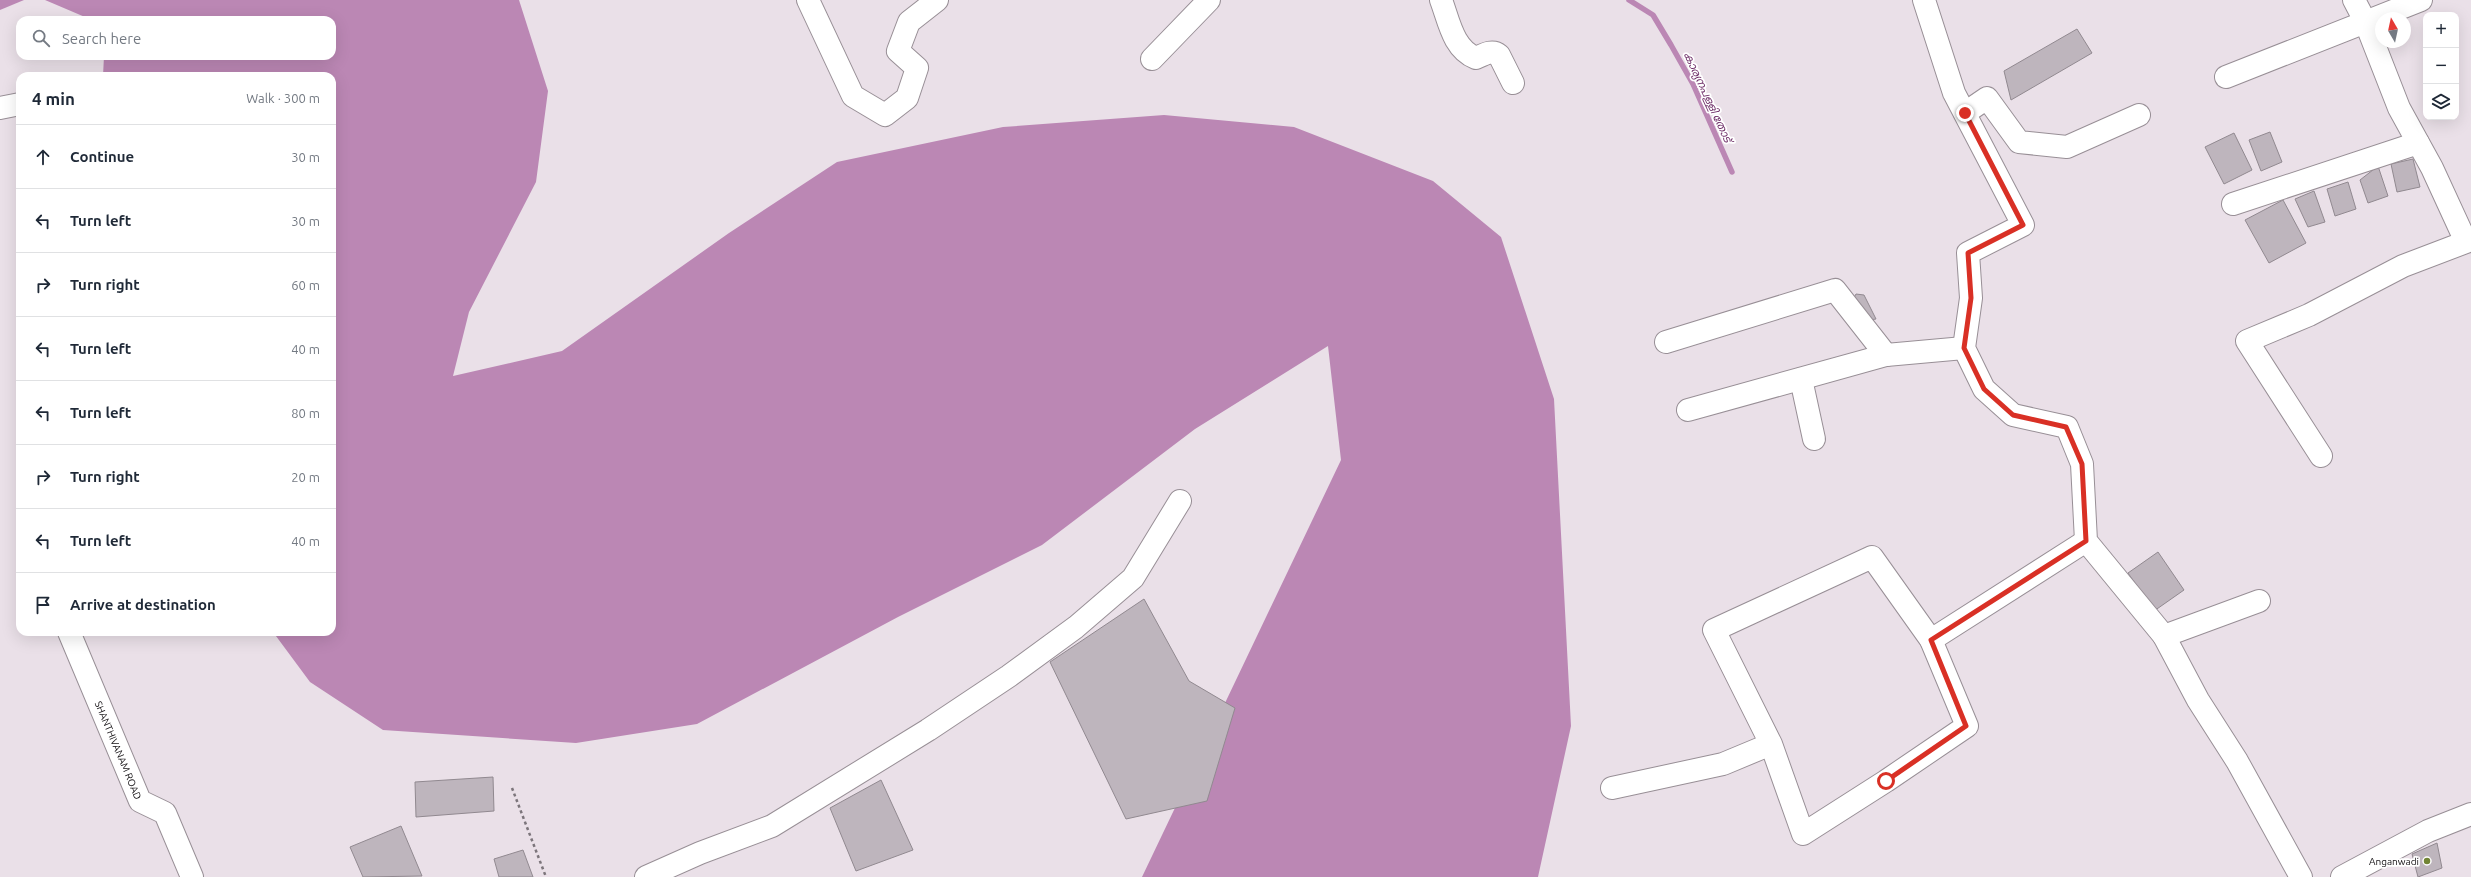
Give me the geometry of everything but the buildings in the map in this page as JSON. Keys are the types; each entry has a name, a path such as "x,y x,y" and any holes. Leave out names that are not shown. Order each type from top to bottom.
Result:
{"street":[{"path":"808,0 841,67 853,96 885,115 907,98 917,68 898,51 909,22 937,0"},
{"path":"1152,59 1209,0"},
{"path":"1441,0 1457,44 1466,54 1476,58 1491,52 1496,52 1499,54 1514,83"},
{"path":"2321,456 2247,341 2309,315 2403,266 2466,242 2418,142 2399,108 2365,21 2354,0"},
{"path":"2226,77 2421,0"},
{"path":"1926,1 1954,93 2023,225 1968,253 1971,298 1964,348 1984,389 2013,415 2066,427 2082,464 2086,541 2164,636 2198,700 2237,761 2301,877"},
{"path":"1965,113 1987,98 2019,142 2067,147 2139,115"},
{"path":"0,108 16,105"},
{"path":"2233,204 2418,142"},
{"path":"1666,342 1835,290 1886,355"},
{"path":"1688,410 1886,355 1964,348"},
{"path":"1801,379 1814,439"},
{"path":"646,877 700,853 772,826 928,730 1009,676 1076,627 1133,578 1180,501"},
{"path":"1931,640 2086,541"},
{"path":"1872,557 1931,640 1966,726 1886,781 1803,834 1770,744 1714,630 1872,557"},
{"path":"2164,636 2259,601"},
{"name":"SHANTHIVANAM ROAD","path":"71,636 140,801 165,813 192,877"},
{"path":"1612,788 1723,764 1770,744"},
{"path":"2342,877 2428,831 2471,814"}],"path":[{"path":"512,788 546,877"}],"shaded area":[{"path":"0,0 24,0 0,10"},
{"path":"45,0 519,0 548,91 536,182 469,312 453,376 562,351 729,233 837,162 1003,127 1164,115 1294,127 1433,181 1501,237 1554,399 1571,726 1538,877 1142,877 1341,460 1328,346 1195,429 1042,545 898,617 697,724 576,743 383,730 310,682 276,636 336,636 336,72 103,72 104,60 336,60 336,16 83,16"}],"waterway":[{"name":"കാര്യനപള്ളി തോട്","path":"1629,0 1653,15 1671,45 1693,84 1732,172"}],"place":[{"name":"Anganwadi","path":"2427,861"}],"route":[{"path":"1886,781 1966,726 1931,640 2086,541 2082,464 2066,427 2013,415 1984,389 1964,348 1971,298 1968,253 2023,225 1965,113"}]}
